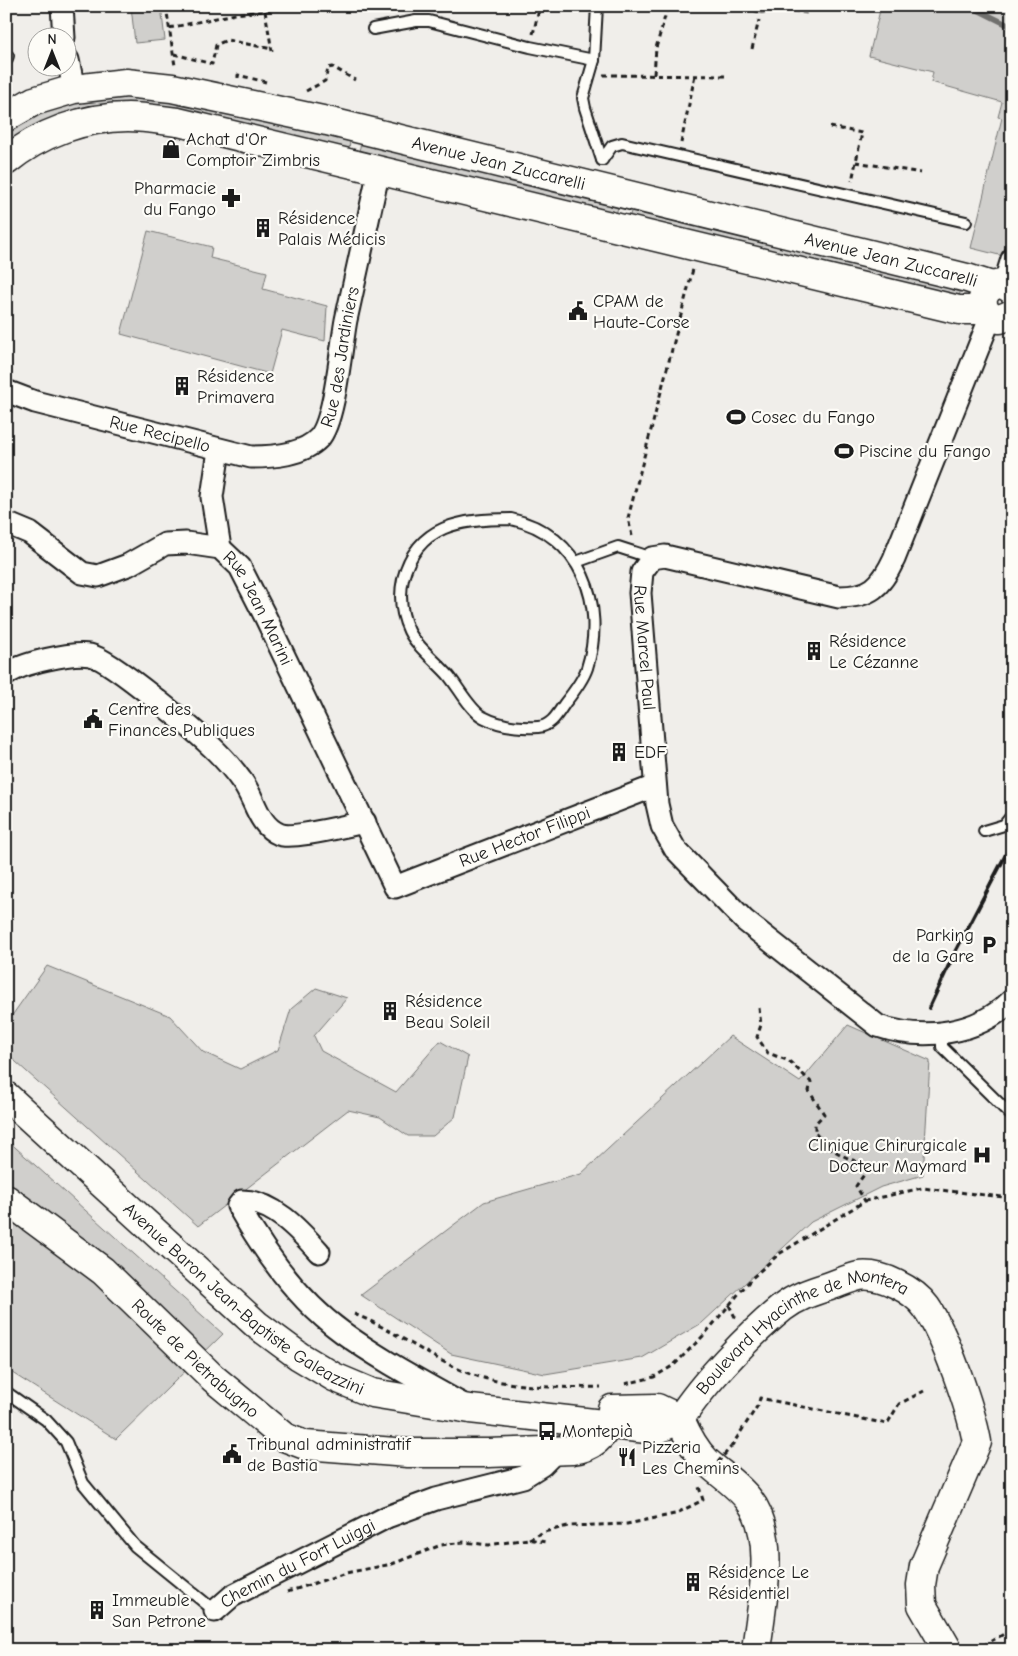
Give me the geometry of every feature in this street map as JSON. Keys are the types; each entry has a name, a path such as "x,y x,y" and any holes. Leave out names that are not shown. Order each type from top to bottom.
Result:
{"main road":[{"name":"Avenue Jean Zuccarelli","path":"6,117 34,102 74,89 126,83 172,88 327,120 957,275 1003,299"},
{"name":"Avenue Jean Zuccarelli","path":"6,161 21,149 71,125 101,119 128,117 178,122 959,310 1003,299"},
{"name":"Avenue Baron Jean-Baptiste Galeazzini","path":"6,1096 215,1288 264,1330 299,1356 334,1377 372,1393 470,1409 523,1413 618,1406 656,1408 680,1420"},
{"name":"Route de Pietrabugno","path":"6,1199 102,1271 213,1378 284,1437 305,1445 408,1453 584,1449 600,1436 618,1406"},
{"name":"Boulevard Hyacinthe de Montera","path":"680,1420 694,1398 724,1365 783,1307 801,1296 860,1276 884,1278 902,1287 926,1306 944,1343 973,1422 977,1442 924,1566 921,1585 922,1605 948,1650"},
{"path":"680,1420 696,1449 705,1460 749,1499 760,1519 765,1580 756,1650"}],"street":[{"path":"62,6 63,28"},
{"path":"72,78 74,89"},
{"name":"Rue des Jardiniers","path":"219,450 251,457 276,457 295,452 319,438 328,422 346,321 379,170"},
{"path":"652,558 664,556 839,597 856,597 876,588 887,574 1003,299"},
{"name":"Rue Recipello","path":"6,391 35,402 219,450 212,497 220,548"},
{"name":"Rue Jean Marini","path":"6,523 30,533 82,573 98,576 128,565 165,544 186,543 220,548 240,567 395,887"},
{"name":"Rue Marcel Paul","path":"652,558 642,572 640,593 655,786 662,826 675,849 744,920 870,1022 898,1031 942,1033 976,1025 1002,1009 1012,1000"},
{"path":"6,675 30,665 70,655 91,656 119,671 216,751 243,782 266,828 281,836 364,822"},
{"name":"Rue Hector Filippi","path":"395,887 655,786"},
{"path":"319,1252 297,1229 271,1209 251,1201 242,1201 238,1206 250,1228 298,1291 323,1315 342,1331 406,1372 470,1409"},
{"path":"400,1398 406,1372"},
{"name":"Chemin du Fort Luiggi","path":"215,1611 232,1596 387,1517 436,1499 524,1477 542,1465 556,1451"}],"lane":[{"path":"597,6 594,60 583,98 602,160 612,146 622,143 966,222"},
{"path":"374,30 416,21 429,21 530,47 594,60"},
{"path":"6,55 8,56 6,61"},
{"path":"511,519 522,521 540,530 557,542 576,562 591,595 595,620 587,670 576,688 552,721 541,726 521,727 497,724 480,716 409,632 400,604 402,586 410,561 425,540 446,527 471,520 511,519"},
{"path":"576,562 618,547 652,558"},
{"path":"984,831 1004,825 1012,815"},
{"path":"942,1033 942,1047 1012,1116"},
{"name":"Chemin du Fort Luiggi","path":"6,1392 46,1420 66,1442 83,1483 135,1546 215,1611"}],"path":[{"path":"166,6 175,67"},
{"path":"169,28 235,14 307,6"},
{"path":"530,47 540,6"},
{"path":"654,74 656,48 668,6"},
{"path":"752,49 760,7 810,13"},
{"path":"174,54 212,64 216,45 227,40 272,50 265,11"},
{"path":"310,91 324,81 328,68 332,67 355,80"},
{"path":"590,74 727,76"},
{"path":"678,156 695,75"},
{"path":"830,127 862,133 849,195"},
{"path":"856,162 921,173"},
{"path":"652,558 630,534 628,518 694,266"},
{"path":"759,1008 760,1025 757,1037 768,1053 789,1061 811,1082 810,1091 824,1114 815,1124 815,1133 824,1143 840,1155 860,1162 868,1169 856,1186 864,1201"},
{"path":"618,1406 654,1377 674,1365 704,1335 752,1278 779,1254 864,1201 922,1188 1012,1198"},
{"path":"323,1315 351,1313 378,1323 435,1356 479,1376 533,1387 610,1387"},
{"path":"278,1595 346,1573 392,1564 441,1545 464,1542 489,1545 528,1539 544,1532 568,1526 626,1524 675,1514 703,1500 698,1485 731,1447 758,1405 760,1398 887,1424 899,1404 924,1390"},
{"path":"528,1539 546,1542"},
{"path":"975,1650 1004,1634 1012,1633"}],"shaded area":[{"path":"131,6 161,6 165,40 135,43"},
{"path":"881,6 1012,6 1012,222 1003,256 971,248 1002,118 998,117 1002,102 931,82 933,72 869,56"},
{"path":"105,95 172,98 350,140 349,151 183,112 6,146 6,131 68,101"},
{"path":"361,143 619,203 616,215 358,155"},
{"path":"632,208 961,286 959,298 629,219"},
{"path":"148,231 212,247 210,258 267,272 263,289 327,306 325,341 282,330 270,374 121,334"},
{"path":"47,966 170,1016 203,1052 240,1069 278,1050 291,1009 316,988 347,998 314,1036 321,1051 396,1092 440,1041 468,1057 455,1117 433,1136 408,1136 380,1117 348,1110 198,1226 6,1053 6,1024"},
{"path":"848,1025 930,1061 923,1175 881,1187 811,1222 702,1323 642,1358 545,1374 451,1354 361,1295 484,1202 581,1174 730,1036 800,1082"},
{"path":"6,1139 223,1334 116,1439 6,1369"}],"waterway":[{"path":"970,6 1012,27"}],"railway":[{"path":"929,1008 955,952 1012,843"}],"place":[{"name":"Achat d'Or Comptoir Zimbris","path":"171,149"},
{"name":"Pharmacie du Fango","path":"231,198"},
{"name":"Résidence Palais Médicis","path":"263,228"},
{"name":"CPAM de Haute-Corse","path":"578,311"},
{"name":"Résidence Primavera","path":"182,386"},
{"name":"Cosec du Fango","path":"736,417"},
{"name":"Piscine du Fango","path":"844,451"},
{"name":"Résidence Le Cézanne","path":"814,651"},
{"name":"Centre des Finances Publiques","path":"93,719"},
{"name":"EDF","path":"619,752"},
{"name":"Parking de la Gare","path":"989,945"},
{"name":"Résidence Beau Soleil","path":"390,1011"},
{"name":"Clinique Chirurgicale Docteur Maymard","path":"982,1155"},
{"name":"Montepià","path":"547,1431"},
{"name":"Tribunal administratif de Bastia","path":"232,1454"},
{"name":"Pizzeria Les Chemins","path":"627,1457"},
{"name":"Résidence Le Résidentiel","path":"693,1582"},
{"name":"Immeuble San Petrone","path":"97,1610"}]}
